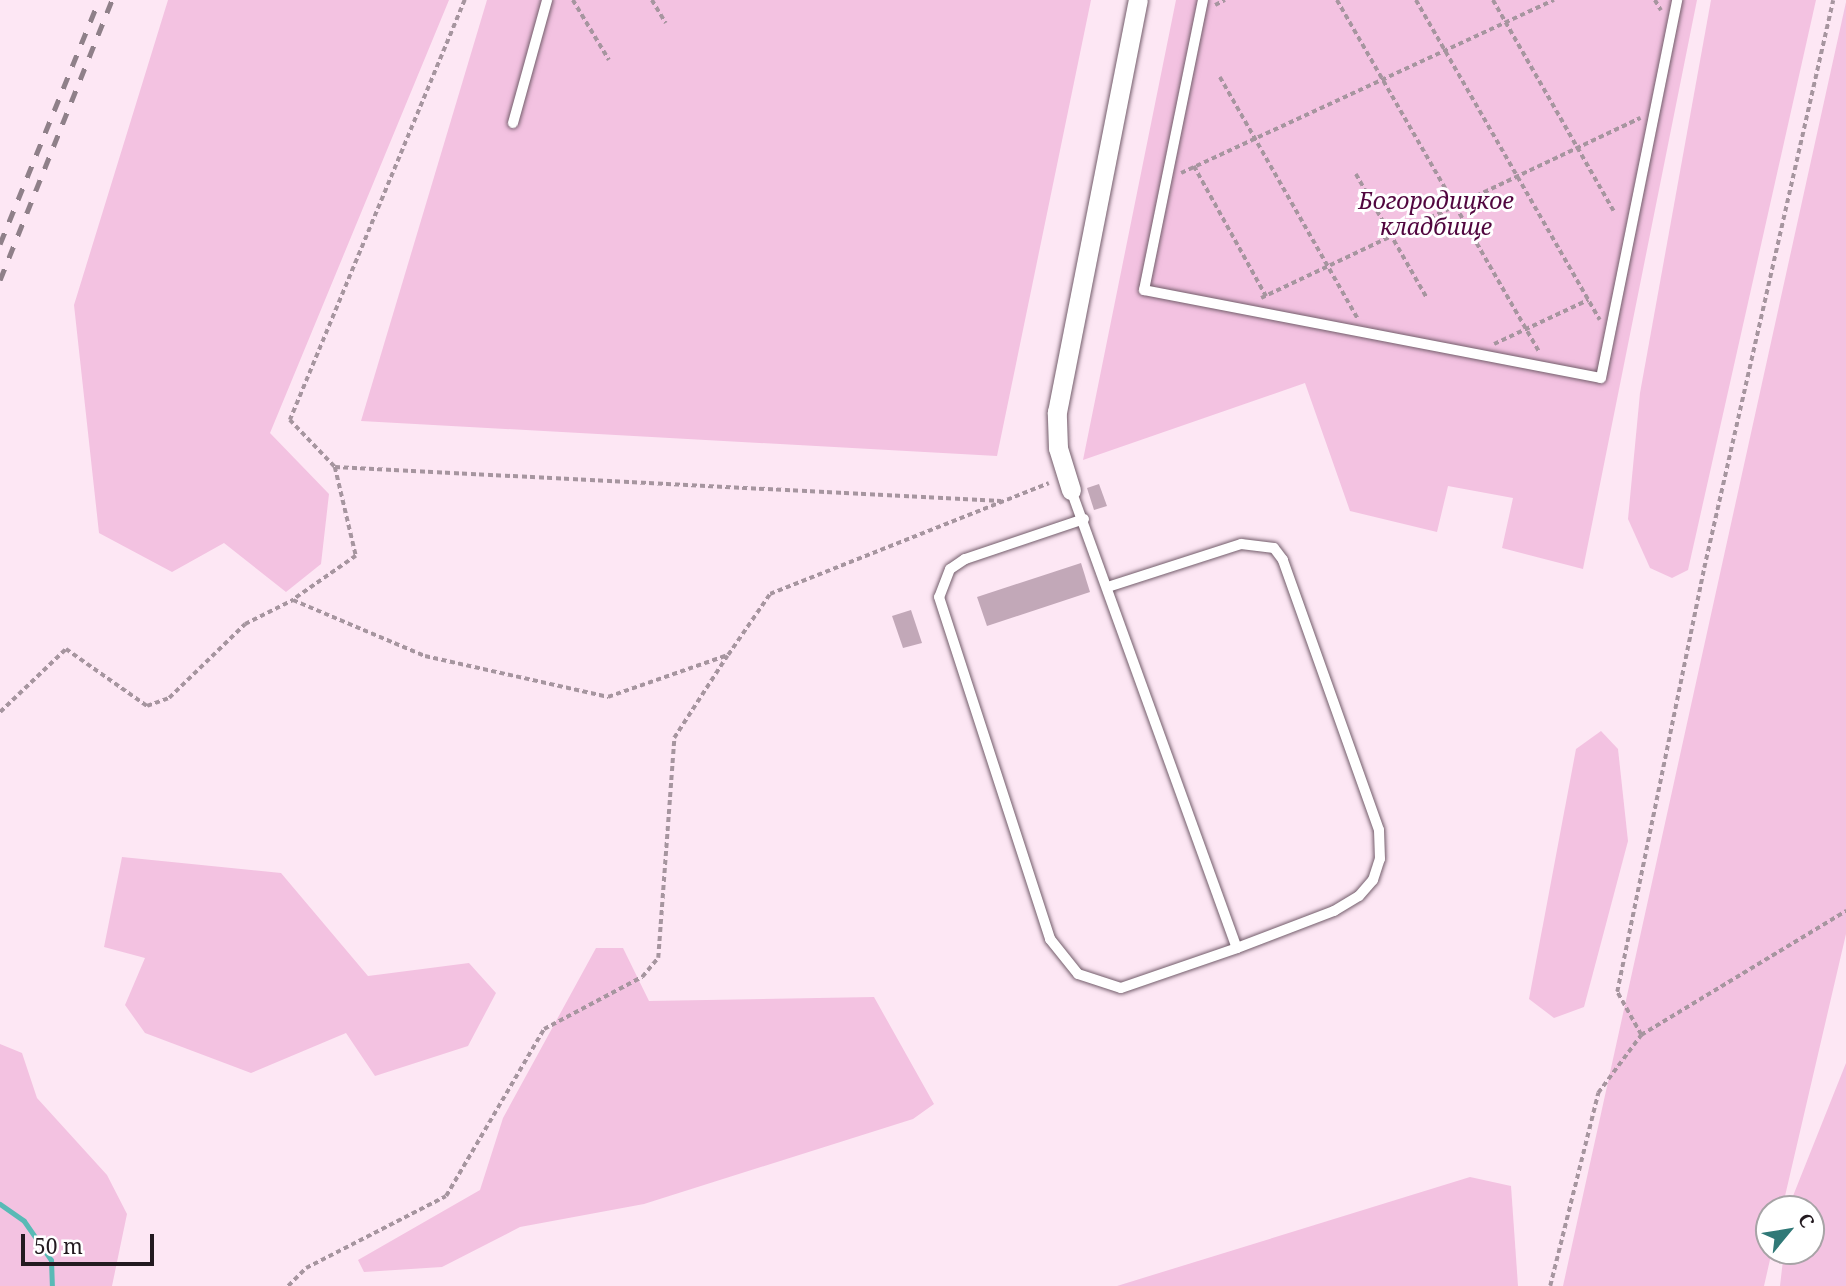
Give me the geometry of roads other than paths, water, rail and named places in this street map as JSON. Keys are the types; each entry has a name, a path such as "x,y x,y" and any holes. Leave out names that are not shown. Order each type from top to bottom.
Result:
{"street":[{"path":"1069,483 1058,448 1057,412 1139,0"}],"lane":[{"path":"513,123 547,0"},
{"path":"1203,0 1144,290 1601,378 1677,0"},
{"path":"1069,483 1237,948"},
{"path":"1084,519 965,559 950,569 939,597 1050,939 1078,974 1121,988 1237,948 1359,896 1373,880 1380,859 1379,830 1283,560 1274,548 1241,544 1108,587"}],"waterway":[{"path":"0,1204 24,1221 51,1260 52,1286"}],"railway":[{"path":"0,244 99,0"},
{"path":"0,280 112,0"}],"park label":[{"name":"Богородицкое кладбище","path":"1436,213"}]}
